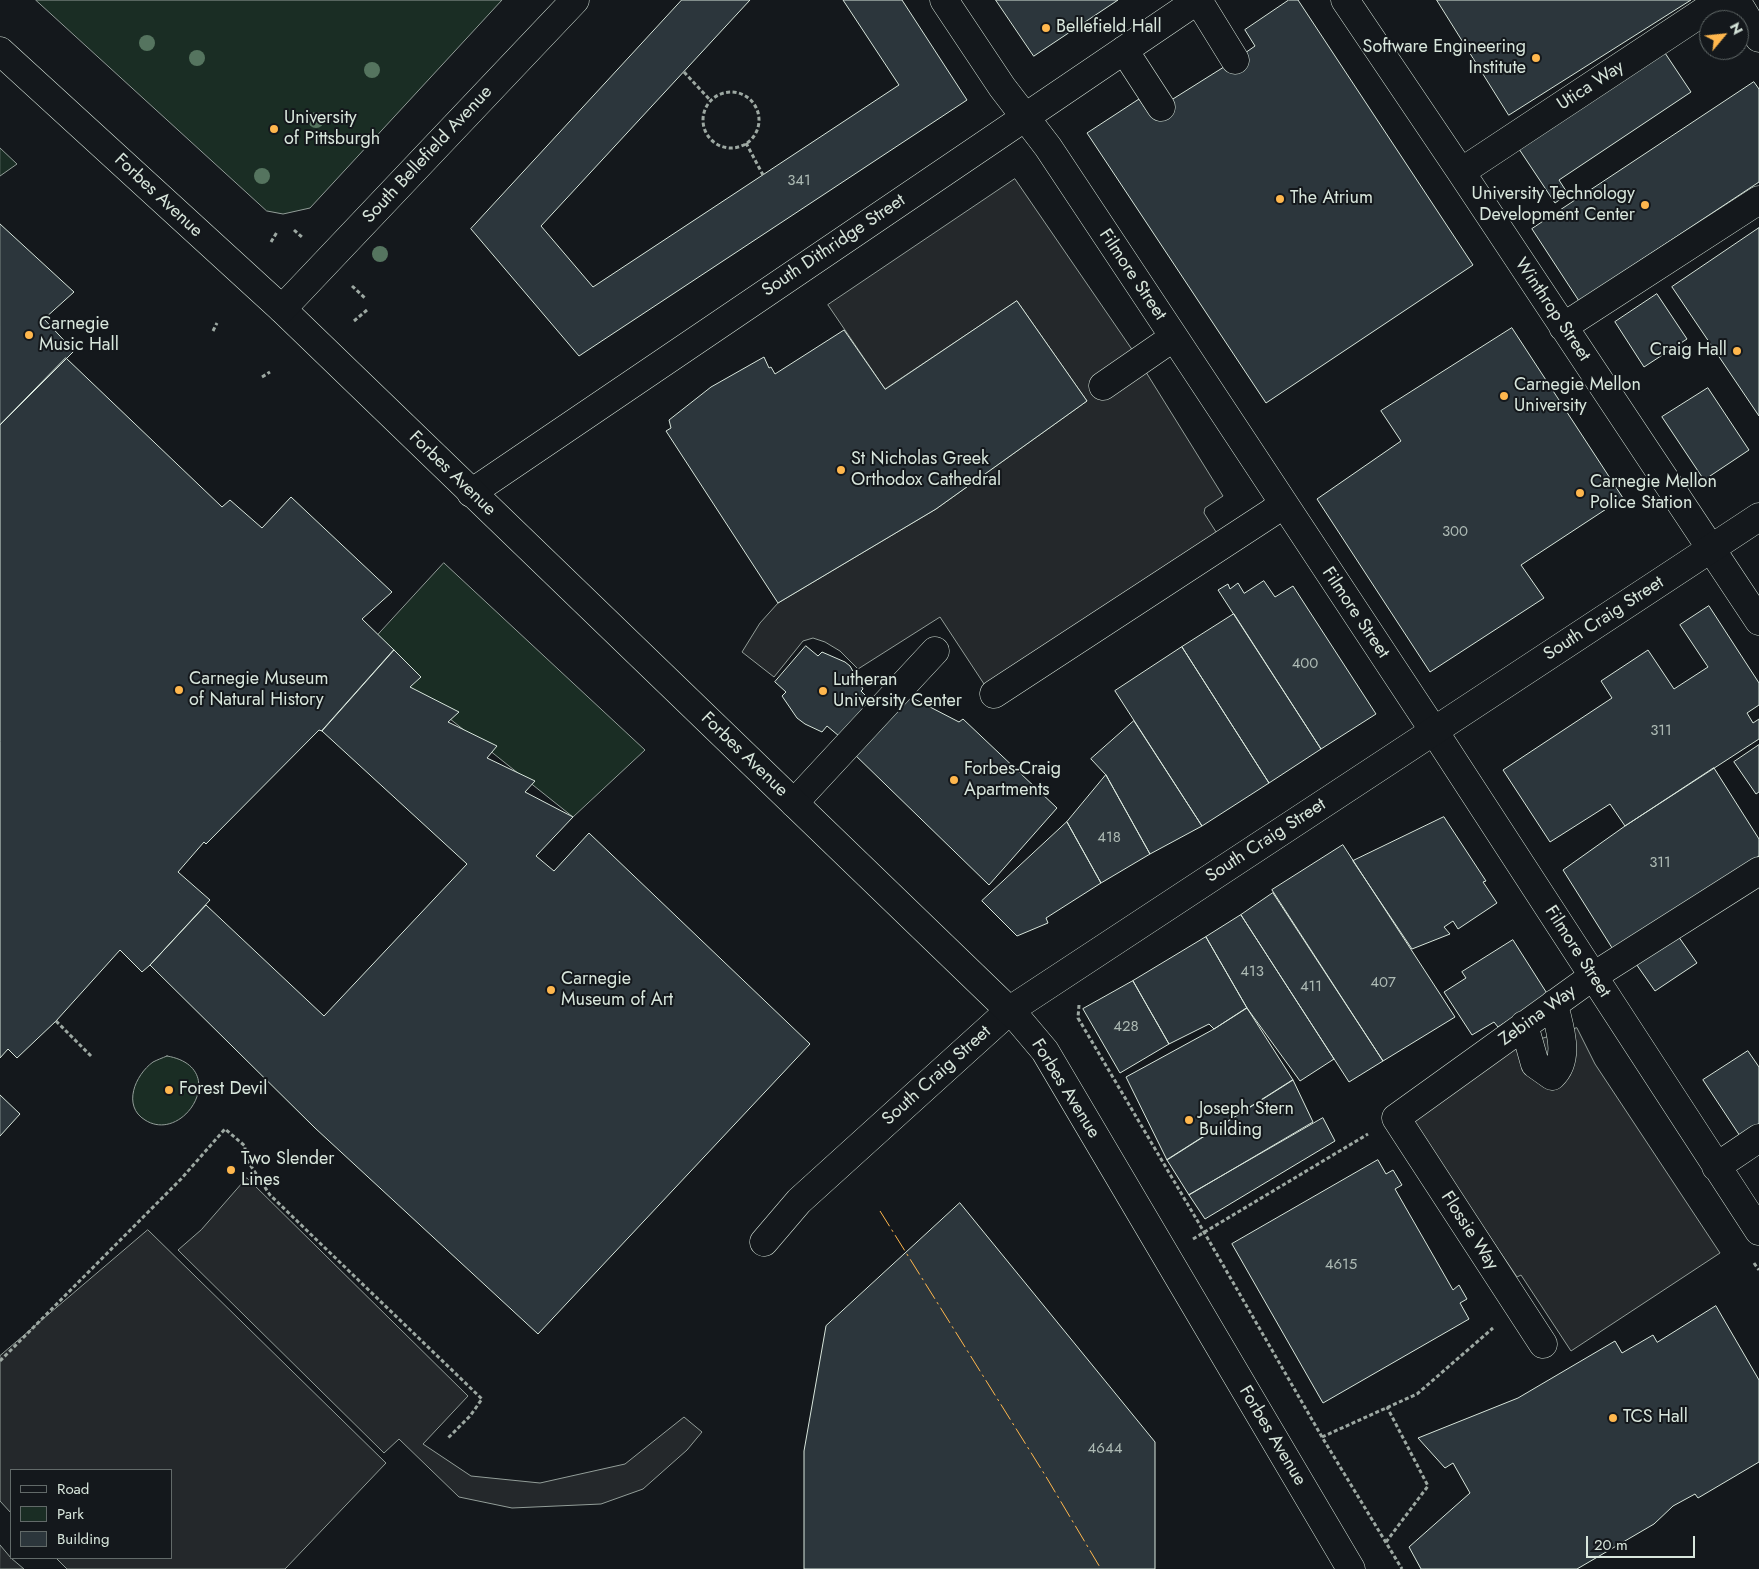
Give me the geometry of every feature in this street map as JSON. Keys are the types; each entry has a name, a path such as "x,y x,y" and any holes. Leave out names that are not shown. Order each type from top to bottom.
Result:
{"main road":[{"name":"South Bellefield Avenue","path":"282,309 575,0"},
{"name":"Filmore Street","path":"944,0 1002,87 1048,148 1174,337 1434,731 1592,977 1759,1231"},
{"name":"South Dithridge Street","path":"471,493 1198,0"},
{"path":"1198,0 1235,60"},
{"name":"Winthrop Street","path":"1345,0 1759,621"},
{"name":"Utica Way","path":"1461,172 1721,0"},
{"path":"1736,0 1759,38"},
{"path":"1124,50 1161,107"},
{"name":"Forbes Avenue","path":"0,52 282,309 1010,1010 1045,1052 1350,1569"},
{"path":"1563,327 1759,200"},
{"path":"1103,386 1174,337"},
{"path":"994,694 1283,503"},
{"name":"South Craig Street","path":"764,1242 799,1200 1010,1010 1759,517"},
{"path":"794,803 936,651"},
{"name":"Zebina Way","path":"1396,1118 1592,977 1759,871"},
{"path":"1524,1026 1535,1064 1552,1076 1559,1069 1563,1046 1554,1004"},
{"name":"Flossie Way","path":"1396,1118 1543,1344"},
{"path":"1716,1167 1759,1138"}],"path":[{"path":"684,72 710,101"},
{"path":"730,93 746,97 753,103 759,122 757,131 746,143 735,148 725,148 709,138 702,122 703,113 710,101 721,94 730,93"},
{"path":"746,143 763,175"},
{"path":"294,230 304,239"},
{"path":"271,242 277,232"},
{"path":"352,286 365,298"},
{"path":"354,321 367,310"},
{"path":"213,331 217,323"},
{"path":"262,377 270,372"},
{"path":"1081,1003 1078,1008 1078,1018 1322,1437 1402,1569"},
{"path":"56,1020 91,1056"},
{"path":"1166,1255 1396,1118"},
{"path":"0,1361 181,1179 225,1129 245,1146 245,1157 270,1195 482,1400 470,1416 448,1438"},
{"path":"1754,1262 1759,1270"},
{"path":"1322,1437 1416,1394 1518,1306"},
{"path":"1386,1542 1428,1486 1387,1407"}],"green space":[{"name":"University of Pittsburgh","path":"36,0 502,0 310,208 283,214 267,211"},
{"path":"0,148 17,164 0,176"},
{"path":"444,563 645,750 573,817 365,649"},
{"path":"167,1056 186,1063 196,1074 199,1088 195,1102 186,1114 174,1122 160,1125 145,1120 138,1114 134,1107 133,1099 136,1082 141,1075 153,1062"}],"shaded area":[{"path":"1015,179 1131,348 1223,496 1205,508 1204,513 1218,535 986,687 940,617 858,669 840,651 825,642 813,638 803,641 774,677 742,652 760,623 778,603 936,509 1087,401 1017,301 885,389 828,305"},
{"path":"1577,1028 1595,1064 1720,1253 1571,1351 1521,1275 1517,1277 1409,1117 1521,1045"},
{"path":"247,1178 468,1396 423,1444 471,1476 540,1483 625,1464 684,1417 702,1432 687,1450 643,1489 601,1504 512,1508 459,1497 399,1439 384,1453 178,1250 201,1230"},
{"path":"148,1230 386,1463 285,1569 67,1569 57,1559 172,1559 172,1469 10,1469 10,1512 0,1501 0,1356"},
{"path":"0,1545 10,1559 24,1569 0,1569"}],"building":[{"path":"682,0 750,0 541,226 593,287 899,85 843,0 902,0 967,100 579,356 471,229"},
{"name":"Bellefield Hall","path":"996,0 1118,0 1034,56"},
{"name":"The Atrium","path":"1289,0 1298,0 1473,265 1266,403 1087,133 1139,99 1149,114 1235,60 1255,46 1245,30"},
{"name":"Software Engineering Institute","path":"1437,0 1691,0 1509,115"},
{"path":"1663,50 1691,92 1559,180 1568,194 1555,203 1517,146"},
{"name":"University Technology Development Center","path":"1754,82 1759,89 1759,182 1579,301 1532,229"},
{"name":"Carnegie Music Hall","path":"0,224 74,292 44,319 74,351 0,425"},
{"name":"Craig Hall","path":"1759,228 1759,416 1672,287"},
{"path":"1657,294 1687,339 1644,367 1615,322"},
{"name":"St Nicholas Greek Orthodox Cathedral","path":"1017,301 1087,401 936,509 778,603 666,431 671,428 669,420 711,387 764,357 769,368 771,367 775,374 844,330 885,389"},
{"path":"1512,328 1623,498 1521,565 1544,598 1430,672 1317,499 1401,441 1381,411"},
{"name":"Carnegie Museum of Natural History","path":"66,358 222,507 230,500 262,528 291,497 392,592 362,619 394,650 322,731 319,730 206,844 204,842 178,872 210,900 150,965 142,972 120,950 56,1021 17,1058 8,1049 0,1058 0,425"},
{"path":"1708,388 1749,450 1704,480 1662,417"},
{"path":"1264,581 1275,597 1293,586 1376,714 1321,749 1218,590 1228,584 1230,589 1238,583 1244,593"},
{"path":"1709,606 1759,683 1759,705 1747,713 1753,723 1759,719 1759,739 1625,826 1610,804 1550,842 1503,770 1612,698 1601,681 1648,650 1674,689 1708,667 1680,625"},
{"path":"1234,614 1321,749 1269,783 1182,647"},
{"name":"Lutheran University Center","path":"806,646 818,656 822,652 850,666 863,689 861,691 872,702 839,736 827,726 822,732 797,718 782,696 786,692 775,682"},
{"path":"1182,647 1269,783 1202,826 1115,691"},
{"name":"Carnegie Museum of Art","path":"394,650 421,677 410,687 459,712 448,722 497,746 487,758 535,781 525,792 573,817 536,856 554,871 589,833 810,1044 538,1334 315,1128 150,965 206,905 324,1016 467,864 322,731"},
{"name":"Forbes-Craig Apartments","path":"901,692 959,722 963,719 1057,808 989,885 851,751"},
{"path":"1134,721 1202,826 1150,854 1106,775 1091,759"},
{"path":"1759,745 1759,792 1756,794 1734,762"},
{"path":"1714,768 1759,839 1759,856 1614,951 1563,870 1625,826"},
{"path":"1106,775 1150,854 1101,883 1067,822"},
{"path":"1444,817 1486,881 1483,882 1497,903 1458,929 1453,921 1444,927 1450,934 1412,949 1353,861"},
{"path":"1067,822 1101,883 1046,918 1048,923 1017,936 982,901"},
{"path":"1343,845 1455,1017 1383,1061 1272,890"},
{"path":"1273,893 1383,1061 1349,1082 1241,915"},
{"path":"1241,915 1334,1059 1300,1081 1247,1008 1206,937"},
{"path":"1676,933 1697,963 1655,991 1634,961"},
{"path":"1206,937 1247,1008 1214,1029 1209,1024 1169,1044 1133,981"},
{"path":"1513,940 1548,995 1498,1027 1494,1022 1472,1035 1444,992 1466,978 1462,972"},
{"path":"1133,981 1169,1044 1120,1073 1083,1009"},
{"name":"Joseph Stern Building","path":"1247,1008 1293,1080 1167,1160 1126,1077 1214,1029"},
{"path":"1748,1051 1759,1067 1759,1124 1740,1136 1703,1080"},
{"path":"1293,1080 1313,1122 1189,1195 1167,1160"},
{"path":"0,1095 20,1114 0,1136"},
{"path":"1323,1118 1335,1141 1205,1219 1189,1195"},
{"path":"1378,1160 1386,1174 1393,1170 1402,1185 1395,1189 1453,1290 1459,1285 1467,1299 1460,1303 1469,1319 1323,1403 1232,1244"},
{"path":"960,1203 1155,1442 1155,1569 804,1569 804,1451 826,1326"},
{"name":"TCS Hall","path":"1716,1306 1759,1380 1759,1462 1698,1498 1695,1494 1673,1506 1654,1524 1577,1569 1421,1569 1409,1547 1470,1493 1453,1463 1445,1468 1418,1438 1518,1398 1615,1341 1622,1353 1653,1335 1657,1342"}],"power":[{"path":"880,1211 1045,1475 1101,1569"}],"place":[{"name":"Bellefield Hall","path":"1046,28"},
{"name":"Software Engineering Institute","path":"1536,58"},
{"name":"University of Pittsburgh","path":"274,129"},
{"name":"The Atrium","path":"1280,199"},
{"name":"University Technology Development Center","path":"1645,205"},
{"name":"Carnegie Music Hall","path":"29,335"},
{"name":"Craig Hall","path":"1737,351"},
{"name":"Carnegie Mellon University","path":"1504,396"},
{"name":"St Nicholas Greek Orthodox Cathedral","path":"841,470"},
{"name":"Carnegie Mellon Police Station","path":"1580,493"},
{"name":"Carnegie Museum of Natural History","path":"179,690"},
{"name":"Lutheran University Center","path":"823,691"},
{"name":"Forbes-Craig Apartments","path":"954,780"},
{"name":"Carnegie Museum of Art","path":"551,990"},
{"name":"Forest Devil","path":"169,1090"},
{"name":"Joseph Stern Building","path":"1189,1120"},
{"name":"Two Slender Lines","path":"231,1170"},
{"name":"TCS Hall","path":"1613,1418"}]}
